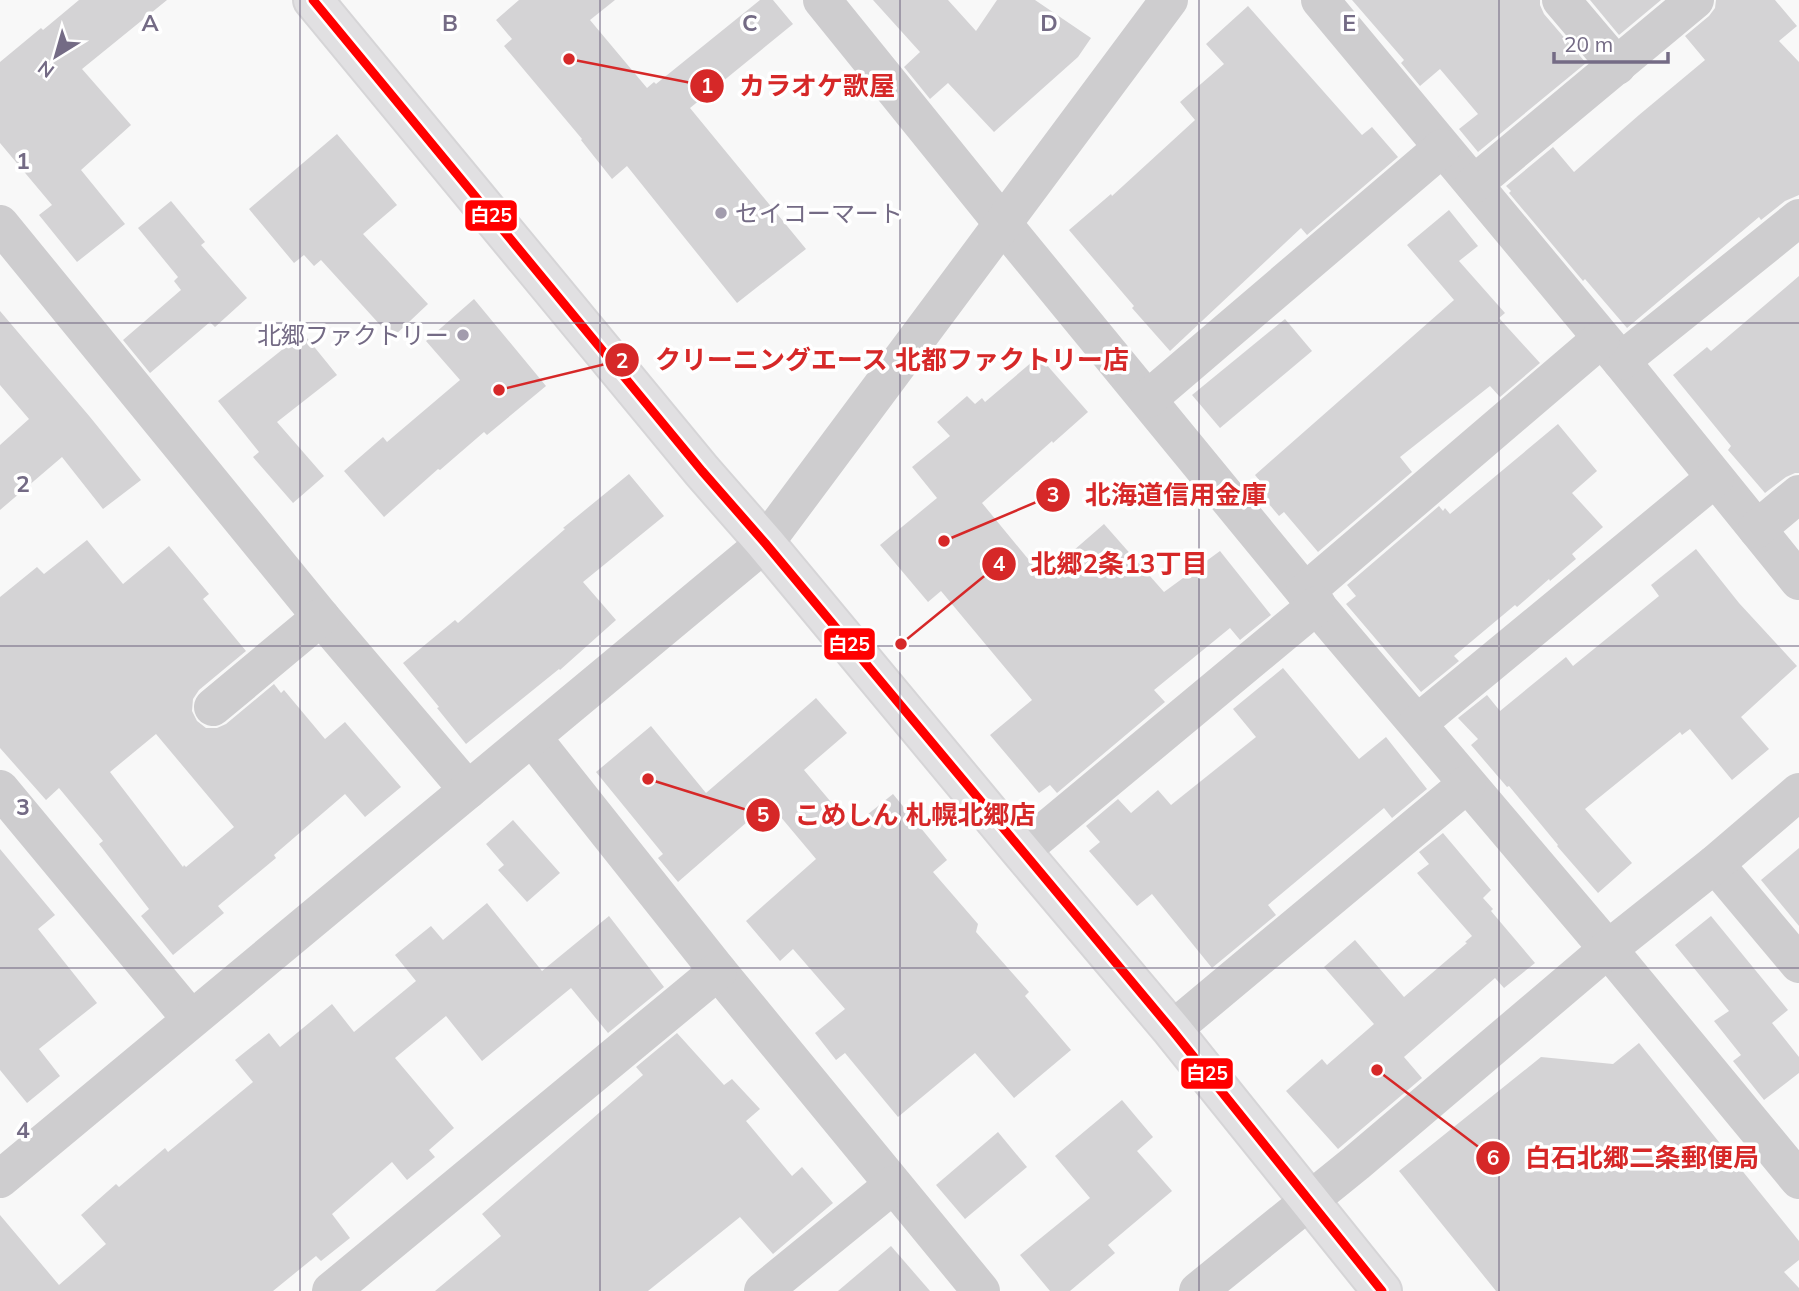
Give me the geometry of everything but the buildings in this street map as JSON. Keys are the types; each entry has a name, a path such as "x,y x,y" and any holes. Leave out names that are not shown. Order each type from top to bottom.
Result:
{"main road":[{"path":"313,0 702,471 1172,1030 1382,1291"}],"street":[{"path":"822,0 1311,598 1799,1180"},
{"path":"0,1179 765,543 1169,0"},
{"path":"1320,0 1799,580"},
{"path":"1561,0 1617,66"},
{"path":"1474,184 1695,0"},
{"path":"1148,399 1442,148"},
{"path":"1021,851 1311,598 1611,350 1799,218"},
{"path":"0,224 321,617 468,790"},
{"path":"1418,723 1715,478"},
{"path":"1757,529 1799,494"},
{"path":"213,707 321,617"},
{"path":"532,737 718,971 981,1291"},
{"path":"1172,1030 1467,785"},
{"path":"0,789 12,830 191,1019"},
{"path":"1198,1291 1799,792"},
{"path":"1714,864 1799,964"},
{"path":"331,1291 718,971"},
{"path":"763,1291 892,1185"}],"transit line":[{"name":"白25","path":"313,0 702,471 1172,1030 1382,1291"}],"place":[{"name":"カラオケ歌屋","path":"569,59"},
{"name":"セイコーマート","path":"721,213"},
{"name":"北郷ファクトリー","path":"463,335"},
{"name":"クリーニングエース 北都ファクトリー店","path":"499,390"},
{"name":"北海道信用金庫","path":"944,541"},
{"name":"北郷2条13丁目","path":"901,644"},
{"name":"こめしん 札幌北郷店","path":"648,779"},
{"name":"白石北郷二条郵便局","path":"1377,1070"}]}
